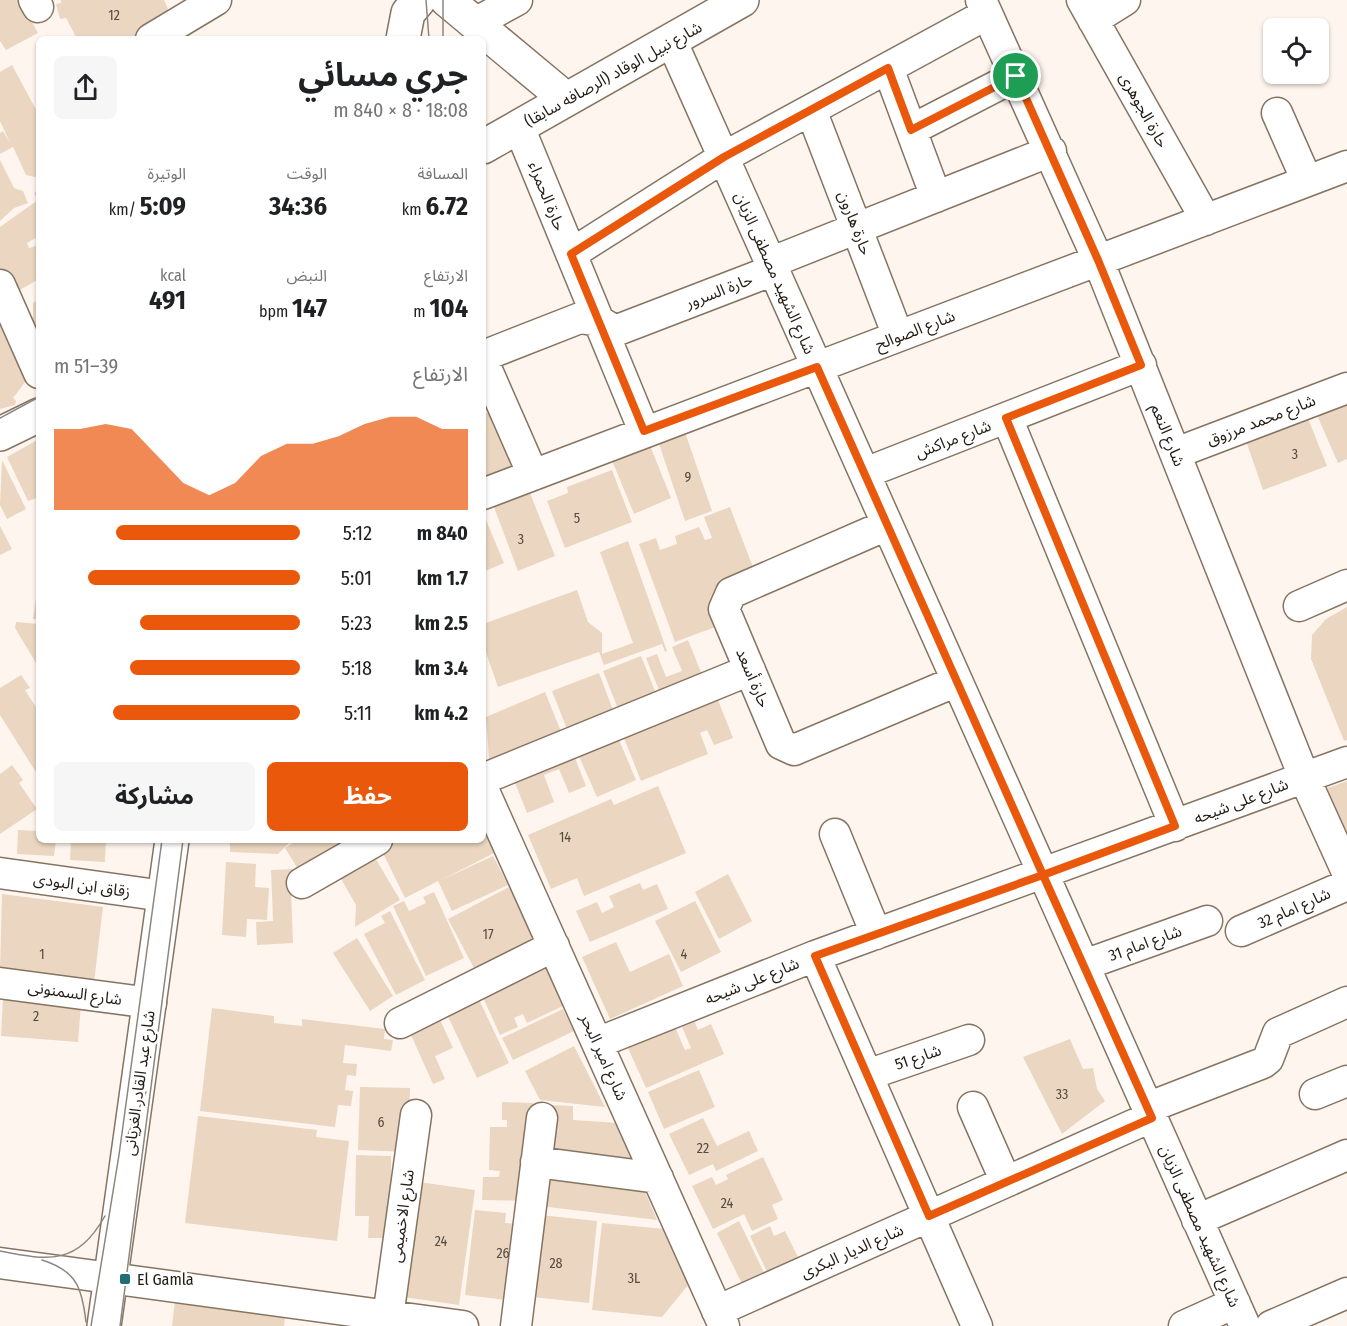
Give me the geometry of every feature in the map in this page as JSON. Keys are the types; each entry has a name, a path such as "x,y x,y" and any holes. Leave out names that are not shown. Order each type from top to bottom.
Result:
{"main road":[{"path":"404,36 408,14 419,0"},
{"path":"447,0 566,99"},
{"name":"شارع نبيل الوقاد (الرصافه سابقا)","path":"486,145 672,42 742,0"},
{"path":"0,434 36,416"},
{"name":"شارع عبد القادر الغريانى","path":"104,1326 172,843"}],"street":[{"path":"162,36 216,0"},
{"path":"475,23 517,0"},
{"path":"1087,10 1125,0"},
{"path":"571,254 724,157 888,68 984,7"},
{"name":"شارع النعم","path":"984,7 1051,151 1098,260 1304,777 1347,873"},
{"name":"حارة الجوهرى","path":"1087,10 1206,220"},
{"name":"شارع الشهيد مصطفى الزيان","path":"672,42 1240,1315"},
{"path":"888,68 936,196"},
{"path":"911,130 1016,76"},
{"name":"حارة هارون","path":"810,110 898,336"},
{"path":"1277,113 1307,181"},
{"name":"حارة الحمراء","path":"519,127 644,431"},
{"name":"حارة السرور","path":"486,355 580,318 599,321 615,331 766,273 771,264 1051,151"},
{"name":"شارع الصوالح","path":"486,493 1347,166"},
{"path":"0,285 36,366"},
{"name":"شارع مراكش","path":"865,473 1141,365"},
{"path":"486,368 533,475"},
{"name":"شارع محمد مرزوق","path":"1176,453 1347,388"},
{"path":"1006,418 1175,826"},
{"name":"حارة أسعد","path":"887,525 731,593 724,609 781,744 786,749 794,750 957,681"},
{"path":"1299,606 1347,585"},
{"path":"486,778 750,670"},
{"name":"شارع على شيحه","path":"597,1042 815,956 1043,875 1347,762"},
{"name":"شارع امير البحر","path":"486,796 721,1318"},
{"path":"835,834 876,934"},
{"path":"302,884 372,843"},
{"name":"زقاق ابن البودى","path":"0,873 164,896"},
{"name":"شارع امام 32","path":"1241,931 1347,885"},
{"name":"شارع امام 31","path":"1084,965 1207,921"},
{"path":"400,1023 554,946"},
{"path":"815,956 977,1326"},
{"name":"شارع السمنونى","path":"0,983 151,1003"},
{"name":"شارع الديار البكرى","path":"721,1318 929,1216 1006,1182 1149,1113 1263,1063 1268,1059 1278,1033 1347,1002"},
{"name":"شارع 51","path":"867,1075 969,1040"},
{"path":"1315,1094 1347,1081"},
{"path":"973,1107 1006,1182"},
{"name":"شارع الاخميمى","path":"394,1320 416,1115"},
{"path":"516,1326 542,1118"},
{"path":"1197,1220 1347,1155"},
{"path":"536,1162 658,1178"},
{"path":"0,1263 394,1320 463,1326"},
{"path":"1271,1326 1347,1293"},
{"path":"1184,1326 1240,1315"}],"building":[{"path":"0,0 30,0 39,18 32,22 38,33 6,50 0,41"},
{"path":"61,0 164,0 168,9 164,22 138,36 75,36 66,18 60,19 56,4 61,3"},
{"path":"12,65 36,109 35,177 26,175 13,147 0,154 0,133 3,131 10,143 0,121 0,72"},
{"path":"0,160 14,188 23,191 28,203 14,208 0,221"},
{"path":"36,201 36,238 27,243 29,248 36,246 36,281 9,296 0,273 0,227"},
{"path":"36,301 36,339 29,322 33,317 33,303"},
{"path":"0,322 3,330 10,330 29,377 13,398 16,401 15,405 0,409"},
{"path":"1347,400 1347,459 1338,463 1316,413"},
{"path":"496,409 525,469 486,488 486,414"},
{"path":"1307,416 1327,466 1263,490 1245,438"},
{"path":"685,432 712,511 685,521 658,441"},
{"path":"36,441 36,498 28,501 7,457"},
{"path":"649,443 671,498 634,514 611,458"},
{"path":"2,460 26,509 7,519 0,505"},
{"path":"612,470 632,522 565,548 547,501 568,493 567,487"},
{"path":"530,493 555,556 518,571 494,507"},
{"path":"730,507 757,578 726,623 675,642 639,544 656,538 660,550 677,544 675,536 699,527 705,540 712,538 704,517"},
{"path":"486,520 504,563 486,571"},
{"path":"0,526 12,549 0,555"},
{"path":"628,541 667,651 665,652 662,644 604,665 599,652 498,687 486,653 486,623 577,590 588,622 602,633 602,654 633,643 600,552"},
{"path":"36,599 36,619 33,619"},
{"path":"1347,607 1347,740 1344,741 1311,659 1312,635 1326,619"},
{"path":"16,622 36,624 36,663 15,628"},
{"path":"688,640 705,682 663,700 646,658 657,654 666,677 682,671 672,647"},
{"path":"641,656 659,701 621,716 603,671"},
{"path":"599,673 616,718 571,739 552,691"},
{"path":"21,675 30,688 25,690 36,707 36,772 0,715 0,688"},
{"path":"545,692 564,739 490,770 486,717"},
{"path":"716,695 733,738 714,745 707,730 700,733 708,754 641,781 622,733"},
{"path":"617,735 636,780 597,797 577,752"},
{"path":"572,750 586,786 569,793 559,769 544,775 554,802 527,813 512,775"},
{"path":"12,765 23,780 19,783 36,810 0,834 0,774"},
{"path":"1347,781 1347,839 1325,789"},
{"path":"658,786 686,853 584,896 577,878 551,889 528,835 611,799 614,805"},
{"path":"486,827 498,851 441,880 493,856 508,885 452,911 438,881 405,898 378,843 486,843"},
{"path":"18,830 36,831 36,843 56,843 54,856 17,854"},
{"path":"71,843 106,843 105,862 70,860"},
{"path":"230,843 289,843 278,854 230,852"},
{"path":"293,843 351,843 301,874 285,848"},
{"path":"370,849 400,900 355,927 356,905 336,870"},
{"path":"226,862 256,864 255,887 269,888 267,920 247,919 246,937 222,935"},
{"path":"297,869 291,892 293,943 257,945 256,922 273,921 271,870"},
{"path":"728,874 752,921 719,939 695,892"},
{"path":"640,883 643,890 657,884 668,909 590,942 576,911 597,902 602,913 614,907 609,896"},
{"path":"509,887 536,938 475,970 448,919"},
{"path":"434,892 464,958 426,976 393,906 404,901 409,911 426,903 423,897"},
{"path":"2,894 103,907 94,982 0,970"},
{"path":"695,901 721,952 681,972 655,921"},
{"path":"390,911 425,980 396,995 364,934 385,923 381,916"},
{"path":"357,938 393,996 370,1011 333,953"},
{"path":"616,942 630,972 669,954 683,986 610,1019 582,957"},
{"path":"543,962 563,1006 527,1023 523,1014 514,1018 518,1027 500,1035 480,991"},
{"path":"475,991 509,1063 477,1078 443,1006"},
{"path":"3,998 81,1004 78,1042 1,1036"},
{"path":"212,1008 274,1016 274,1023 302,1026 302,1019 385,1029 384,1039 393,1040 391,1051 345,1045 343,1063 357,1064 356,1076 347,1075 345,1090 353,1091 351,1106 338,1105 335,1127 200,1111"},
{"path":"563,1009 574,1031 513,1060 502,1038"},
{"path":"436,1011 453,1048 435,1056 445,1079 433,1084 406,1024"},
{"path":"695,1022 698,1030 711,1024 724,1054 646,1088 628,1048 675,1027 685,1050 691,1048 682,1027"},
{"path":"1070,1039 1083,1069 1093,1068 1097,1089 1105,1101 1062,1134 1023,1057"},
{"path":"574,1046 605,1107 540,1100 525,1071"},
{"path":"699,1070 715,1107 664,1129 648,1092"},
{"path":"360,1087 410,1088 408,1152 358,1150"},
{"path":"502,1102 533,1103 530,1201 482,1200 483,1177 499,1177 500,1171 489,1170 490,1127 507,1127 507,1120 502,1120"},
{"path":"552,1105 573,1106 573,1120 618,1123 631,1160 550,1157"},
{"path":"198,1116 317,1130 316,1137 349,1141 337,1241 185,1223"},
{"path":"703,1118 717,1146 749,1131 758,1151 716,1171 713,1164 689,1175 669,1134"},
{"path":"356,1155 391,1156 391,1212 397,1238 368,1238 369,1216 355,1216"},
{"path":"763,1157 783,1200 772,1205 778,1219 752,1231 744,1214 713,1229 692,1186 712,1177 716,1185 728,1179 726,1175"},
{"path":"545,1170 641,1182 657,1220 540,1206"},
{"path":"419,1182 475,1190 459,1305 403,1297"},
{"path":"475,1210 506,1213 505,1223 518,1224 515,1301 465,1295"},
{"path":"540,1215 597,1221 589,1303 532,1297"},
{"path":"739,1221 768,1281 746,1292 717,1233"},
{"path":"602,1223 664,1229 689,1284 662,1317 592,1310"},
{"path":"770,1226 774,1236 785,1231 800,1261 769,1276 750,1236"},
{"path":"176,1293 286,1308 284,1326 172,1326"}],"tram line":[{"path":"426,0 429,36"},
{"path":"443,0 443,36"},
{"path":"0,418 36,399"},
{"path":"91,1326 119,1155 162,843"},
{"path":"120,1326 183,843"},
{"path":"126,1139 146,1092"},
{"path":"0,1251 34,1257 61,1256 84,1244 105,1216"},
{"path":"42,1260 54,1264 76,1282 80,1290 86,1322"}],"place":[{"name":"El Gamla","path":"125,1279"}],"route":[{"path":"1016,76 911,130 888,68 724,157 571,254 644,431 817,367 1043,875 815,956 929,1216 1152,1118 1043,875 1175,826 1006,418 1141,365 1051,151 1016,76"}]}
